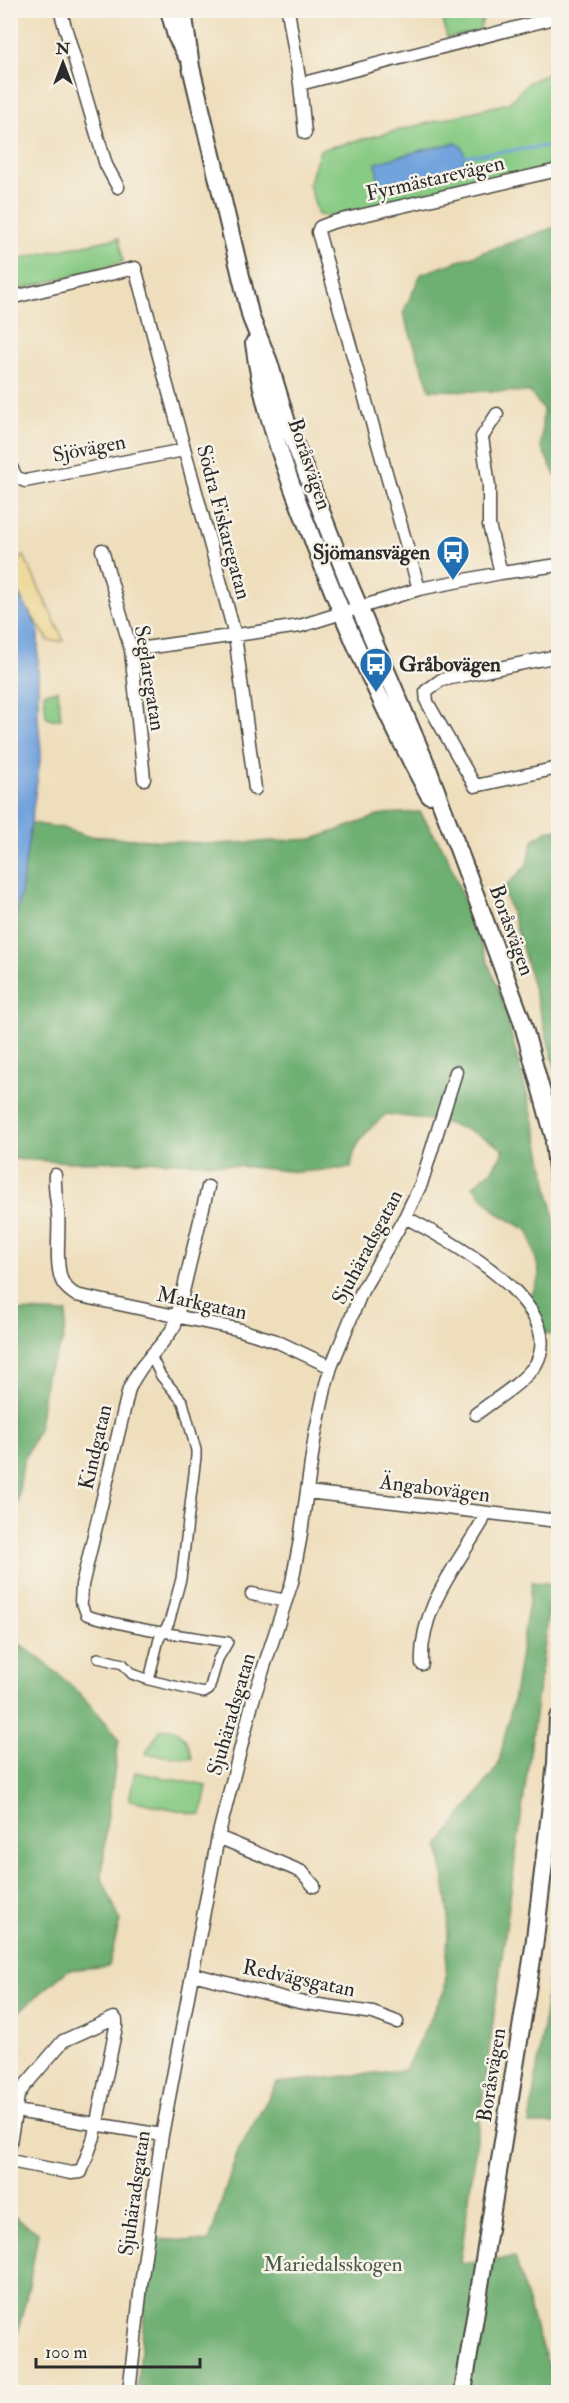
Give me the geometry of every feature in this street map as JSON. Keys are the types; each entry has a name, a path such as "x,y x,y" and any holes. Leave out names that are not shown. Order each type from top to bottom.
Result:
{"main road":[{"name":"Boråsvägen","path":"170,10 176,36 191,66"},
{"name":"Boråsvägen","path":"183,10 191,66 251,318 258,369 274,431 296,497 341,613 376,693 456,845"},
{"name":"Boråsvägen","path":"251,318 268,362 288,426 359,608 427,766 522,1021 556,1143 558,1178"},
{"name":"Boråsvägen","path":"463,2392 522,2024 557,1757 558,1718"}],"street":[{"path":"60,10 106,165 118,187"},
{"path":"288,10 305,133"},
{"path":"300,84 558,17"},
{"name":"Fyrmästarevägen","path":"419,589 318,232 320,227 333,222 558,170"},
{"name":"Södra Fiskaregatan","path":"10,298 135,268 235,635 255,789"},
{"path":"497,414 482,437 489,486 489,525 501,573"},
{"name":"Sjövägen","path":"10,465 15,477 25,481 184,450"},
{"name":"Seglaregatan","path":"102,550 131,650 144,779"},
{"path":"131,650 300,626 419,589 501,573 558,565"},
{"path":"558,656 441,680 426,691 427,702 475,786 558,768"},
{"name":"Sjuhäradsgatan","path":"129,2392 162,2135 218,1837 253,1700 286,1601 298,1550 315,1436 331,1367 362,1292 405,1217 429,1163 456,1072"},
{"name":"Markgatan","path":"55,1175 54,1196 58,1209 59,1272 63,1284 76,1295 237,1329 276,1341 331,1367"},
{"name":"Kindgatan","path":"81,1600 82,1585 129,1389 136,1373 150,1354 167,1338 178,1316 208,1187"},
{"path":"405,1217 482,1261 506,1279 527,1299 542,1323 544,1338 536,1364 514,1385 476,1414"},
{"path":"149,1680 163,1632 169,1623 181,1579 196,1450 183,1402 161,1376 150,1354"},
{"name":"Ängabovägen","path":"307,1492 558,1521"},
{"path":"422,1664 423,1643 435,1598 482,1522 484,1514"},
{"path":"252,1594 286,1601"},
{"path":"81,1600 86,1616 121,1626 228,1642 218,1659 206,1692 149,1680 132,1674 123,1664 98,1658"},
{"path":"218,1837 302,1872 314,1886"},
{"name":"Redvägsgatan","path":"193,1974 308,2004 373,2013 397,2022"},
{"path":"10,2143 18,2096 22,2090 63,2041 114,2018 116,2027 96,2126 81,2172 77,2174 10,2161"},
{"path":"16,2111 96,2126 162,2135"}],"green space":[{"path":"441,10 512,11 483,18 479,31 447,38"},
{"path":"549,73 558,73 558,165 335,217 318,215 309,184 320,150 508,103 528,83"},
{"path":"558,226 558,477 556,477 541,446 543,409 530,392 430,390 403,313 421,274"},
{"path":"119,238 123,262 11,292 11,260"},
{"path":"58,690 61,719 51,719 46,716 44,693"},
{"path":"420,812 446,853 502,999 537,1133 556,1227 558,1337 536,1330 526,1308 540,1276 529,1231 497,1213 473,1186 492,1170 504,1150 462,1128 433,1120 386,1114 358,1144 351,1168 298,1172 209,1163 11,1159 11,936 21,892 31,823 63,828 87,836 215,844 313,839 383,814"},
{"path":"558,829 558,1077 519,936 503,889 526,866 534,839 547,831"},
{"path":"21,1311 67,1313 63,1341 46,1376 39,1427 23,1463 11,1533 11,1313"},
{"name":"Mariedalsskogen","path":"532,1582 553,1584 460,2263 515,2257 535,2327 558,2392 137,2392 150,2252 155,2239 209,2242 237,2153 277,2083 405,2070 445,1989 449,1914 439,1846 498,1766 514,1696"},
{"path":"11,1638 69,1684 96,1711 119,1739 106,1829 102,1878 120,1920 109,1966 68,1970 11,2018"},
{"path":"171,1728 186,1740 192,1759 145,1754 160,1730"},
{"path":"135,1772 207,1786 201,1815 129,1800"},
{"path":"558,1890 558,2124 529,2124 543,2029"},
{"path":"11,2214 38,2233 29,2285 11,2361"}],"sand":[{"path":"24,556 64,641 49,641 11,585 11,568"}],"water":[{"path":"456,143 462,147 465,156 463,170 379,188 376,163"},
{"path":"11,581 38,628 38,718 41,753 21,892 11,936"}],"waterway":[{"path":"465,156 558,145"}],"place":[{"name":"Sjömansvägen","path":"453,581"},
{"name":"Gråbovägen","path":"376,693"}]}
